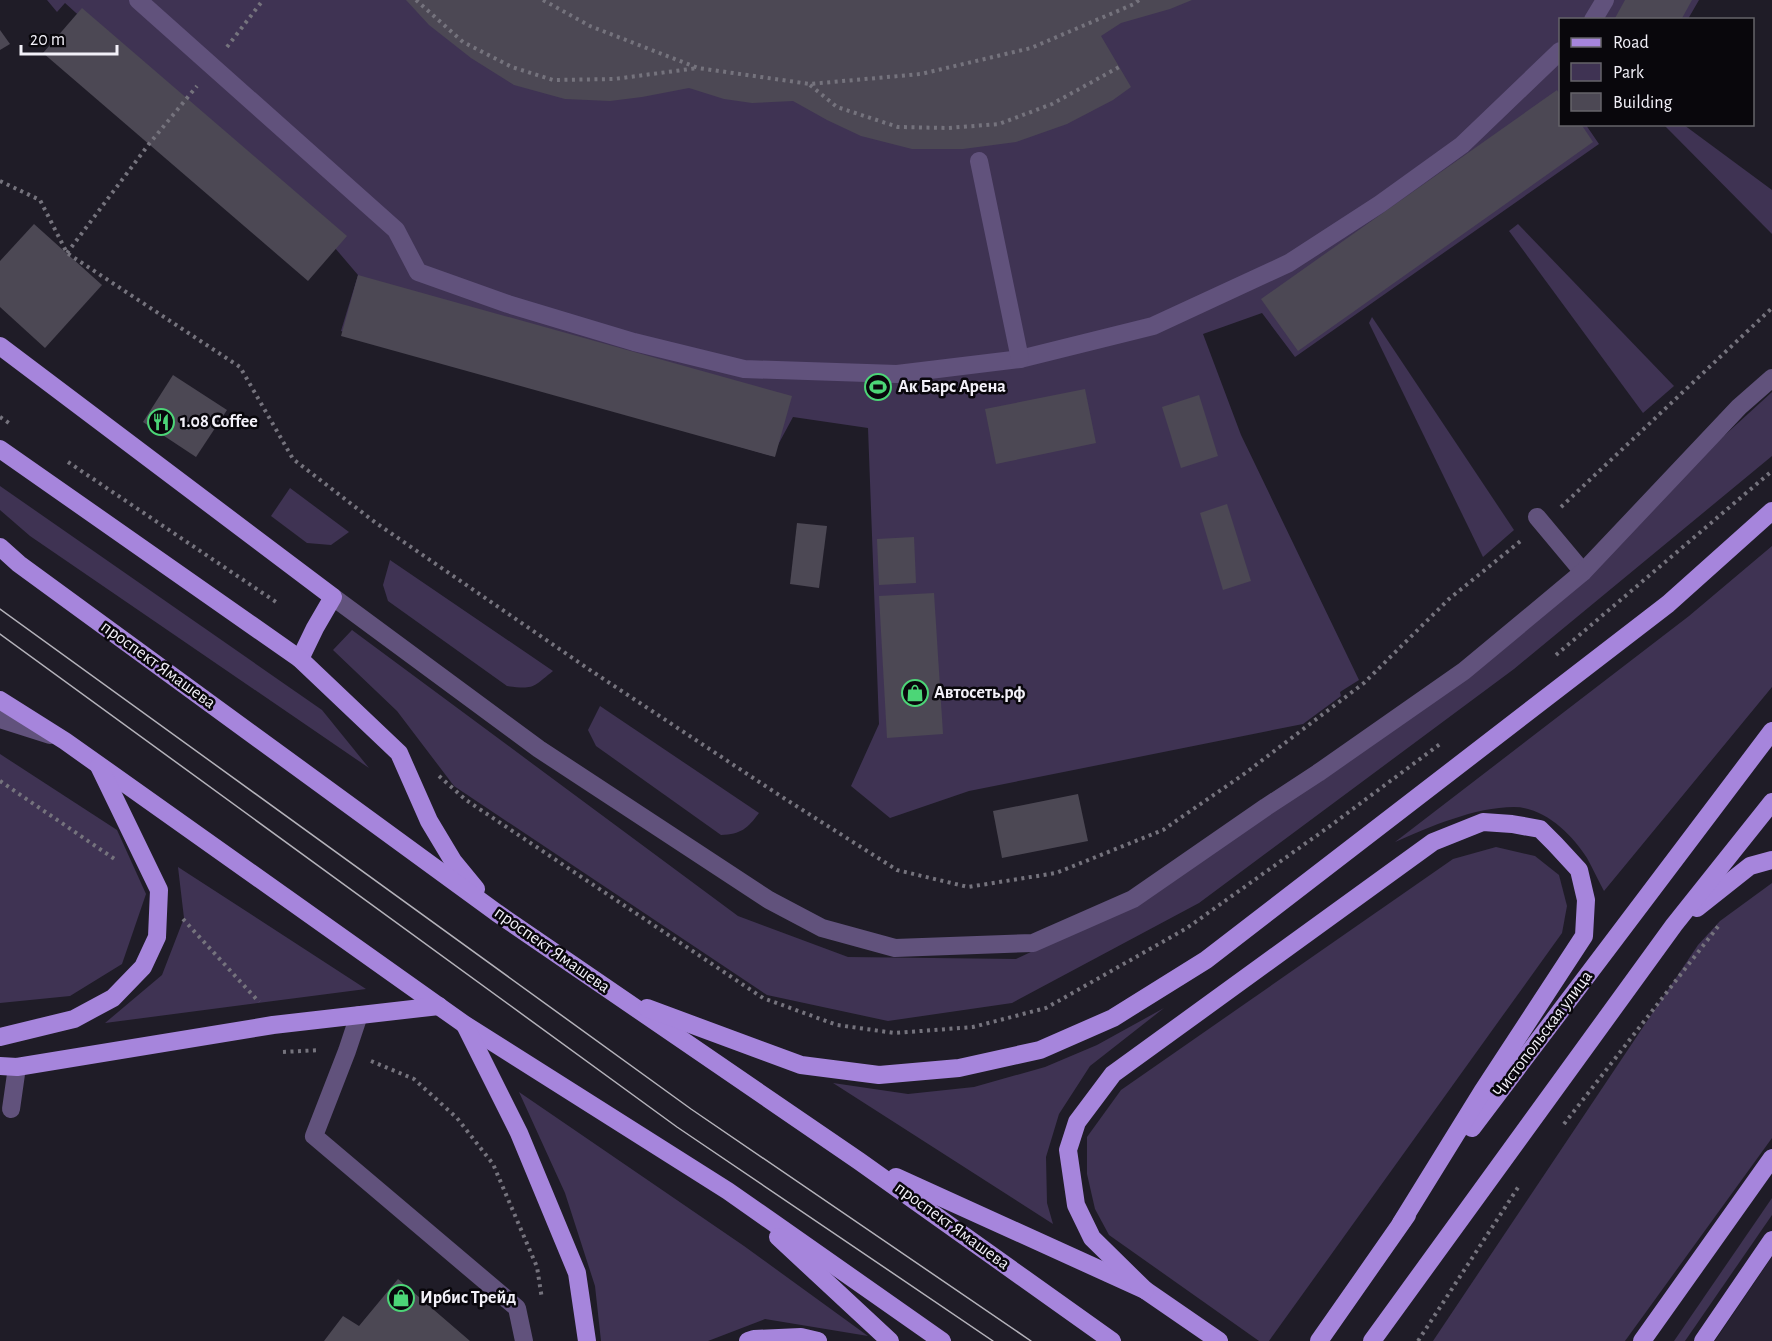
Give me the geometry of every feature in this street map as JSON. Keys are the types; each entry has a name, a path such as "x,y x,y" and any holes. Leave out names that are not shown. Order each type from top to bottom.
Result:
{"main road":[{"path":"0,346 333,597 300,659"},
{"path":"0,449 300,659 399,753 429,821 453,861 497,913"},
{"path":"621,998 801,1065 879,1075 958,1068 1040,1050 1113,1018 1206,960 1668,604 1772,511"},
{"name":"проспект Ямашева","path":"0,547 19,564 497,913 859,1161 1112,1341"},
{"path":"0,700 98,764 464,1024 728,1191 942,1341"},
{"name":"Чистопольская улица","path":"1319,1341 1401,1223 1772,731"},
{"path":"0,1037 74,1019 112,999 143,967 157,937 159,890 98,764"},
{"path":"1372,1341 1674,925 1772,802"},
{"path":"1219,1341 1145,1290 1092,1238 1076,1205 1068,1150 1077,1122 1113,1074 1433,842 1483,822 1540,829 1579,870 1586,900 1584,936 1482,1092 1401,1223"},
{"path":"1674,925 1750,866 1772,860"},
{"path":"9,1067 273,1025 439,1006"},
{"path":"464,1024 519,1133 578,1273 587,1341"},
{"path":"1642,1341 1772,1158"},
{"path":"859,1161 1145,1290"},
{"path":"728,1191 890,1341"},
{"path":"1703,1341 1772,1240"},
{"path":"748,1341 801,1337 818,1341"}],"lane":[{"path":"138,0 396,230 418,272 508,304 634,342 744,369 897,375 1020,359 1153,326 1289,263 1380,204 1462,146 1559,52"},
{"path":"1594,18 1605,0"},
{"path":"979,161 1020,359"},
{"path":"333,597 539,749 769,900 822,928 895,948 1033,944 1132,899 1464,671 1583,572 1739,407 1772,378"},
{"path":"1540,520 1583,572"},
{"path":"0,719 65,741"},
{"path":"358,1015 347,1051 314,1136 517,1308 525,1341"},
{"path":"9,1067 11,1109"}],"path":[{"path":"67,254 149,144 263,0"},
{"path":"416,0 463,42 512,67 553,80 614,79 698,68"},
{"path":"543,0 590,26 698,68 810,84 921,74 1031,48 1138,0"},
{"path":"810,84 837,107 898,127 948,128 999,124 1052,104 1119,67"},
{"path":"0,181 40,200 67,254 240,367 293,459 376,523 593,672 804,812 897,870 968,887 1056,873 1163,830 1245,774 1364,683 1449,599 1540,520 1772,308"},
{"path":"0,417 19,430"},
{"path":"68,462 279,604"},
{"path":"1556,655 1772,471"},
{"path":"434,769 466,800 763,998 837,1025 895,1033 973,1027 1046,1008 1187,928 1444,741"},
{"path":"0,781 125,866"},
{"path":"178,914 261,1005"},
{"path":"1557,1133 1725,918"},
{"path":"273,1053 314,1050 347,1051 414,1078 458,1118 493,1164 537,1267 544,1309"},
{"path":"1418,1341 1522,1181"}],"shaded area":[{"path":"1772,1257 1772,1341 1715,1341 1757,1279"}],"green space":[{"name":"Ак Барс Арена","path":"47,0 1699,0 1689,18 1559,18 1559,126 1587,126 1599,144 1295,357 1262,313 1203,334 1241,435 1359,680 1340,692 1341,696 1303,724 969,791 890,818 851,786 879,724 868,428 793,417 772,456 341,331 358,275 329,241 65,3 57,12"},
{"path":"1665,126 1685,126 1772,190 1772,234"},
{"path":"1518,224 1674,386 1643,413 1509,231"},
{"path":"1372,317 1514,530 1483,557 1369,323"},
{"path":"1772,392 1772,456 1514,669 1199,903 1012,1003 888,1021 767,995 454,786 397,711 333,650 352,630 738,916 848,957 1016,959 1141,900 1461,676"},
{"path":"0,486 322,710 369,768 30,536 0,510"},
{"path":"290,488 349,532 331,545 307,543 271,516"},
{"path":"1772,546 1772,687 1604,891 1587,858 1565,831 1546,817 1525,808 1499,808 1468,814 1395,842 1689,616"},
{"path":"390,560 553,671 533,686 523,688 507,686 388,601 383,585"},
{"path":"600,706 759,813 743,830 721,835 596,746 588,730"},
{"path":"0,754 117,830 146,894 122,964 70,996 0,1003"},
{"path":"1496,847 1535,856 1559,875 1567,906 1562,933 1269,1341 1259,1341 1109,1235 1095,1209 1087,1174 1087,1137 1121,1090 1453,859"},
{"path":"178,867 366,989 105,1023 162,975 184,918"},
{"path":"1772,883 1772,1138 1625,1341 1433,1341 1698,945 1720,921"},
{"path":"1164,1008 1090,1066 1059,1114 1046,1157 1047,1203 1053,1224 833,1083 908,1094 974,1087 1045,1067 1097,1045"},
{"path":"519,1092 744,1246 868,1336 765,1319 708,1341 601,1341 595,1286 565,1193"},
{"path":"1772,1198 1772,1215 1685,1341 1674,1341"}],"building":[{"path":"406,0 1192,0 1121,23 1101,36 1131,87 1113,100 1067,124 1016,142 963,149 912,149 861,136 793,101 752,103 724,99 689,88 610,101 565,99 514,85 471,58 429,25"},
{"path":"1625,0 1692,0 1682,18 1615,18"},
{"path":"82,8 347,236 308,281 43,53"},
{"path":"0,30 10,44 0,50"},
{"path":"1557,90 1559,93 1559,126 1582,126 1593,142 1298,351 1261,299"},
{"path":"34,224 102,285 45,348 0,307 0,261"},
{"path":"358,275 792,396 775,457 341,336"},
{"path":"173,375 227,410 196,457 143,422"},
{"path":"1085,389 1096,443 996,464 985,409"},
{"path":"1199,395 1218,456 1181,468 1162,407"},
{"path":"1227,504 1251,581 1223,590 1200,513"},
{"path":"797,523 827,526 819,588 790,584"},
{"path":"914,537 916,583 879,585 877,539"},
{"path":"934,593 943,734 887,738 879,596"},
{"path":"1078,794 1088,841 1002,858 993,811"},
{"name":"Ирбис Трейд","path":"398,1279 470,1341 324,1341 343,1316 359,1326"}],"tram line":[{"path":"0,609 691,1109 1031,1341"},
{"path":"0,634 677,1127 993,1341"}],"place":[{"name":"Ак Барс Арена","path":"878,387"},
{"name":"1.08 Coffee","path":"161,422"},
{"name":"Автосеть.рф","path":"915,693"},
{"name":"Ирбис Трейд","path":"401,1298"}]}
